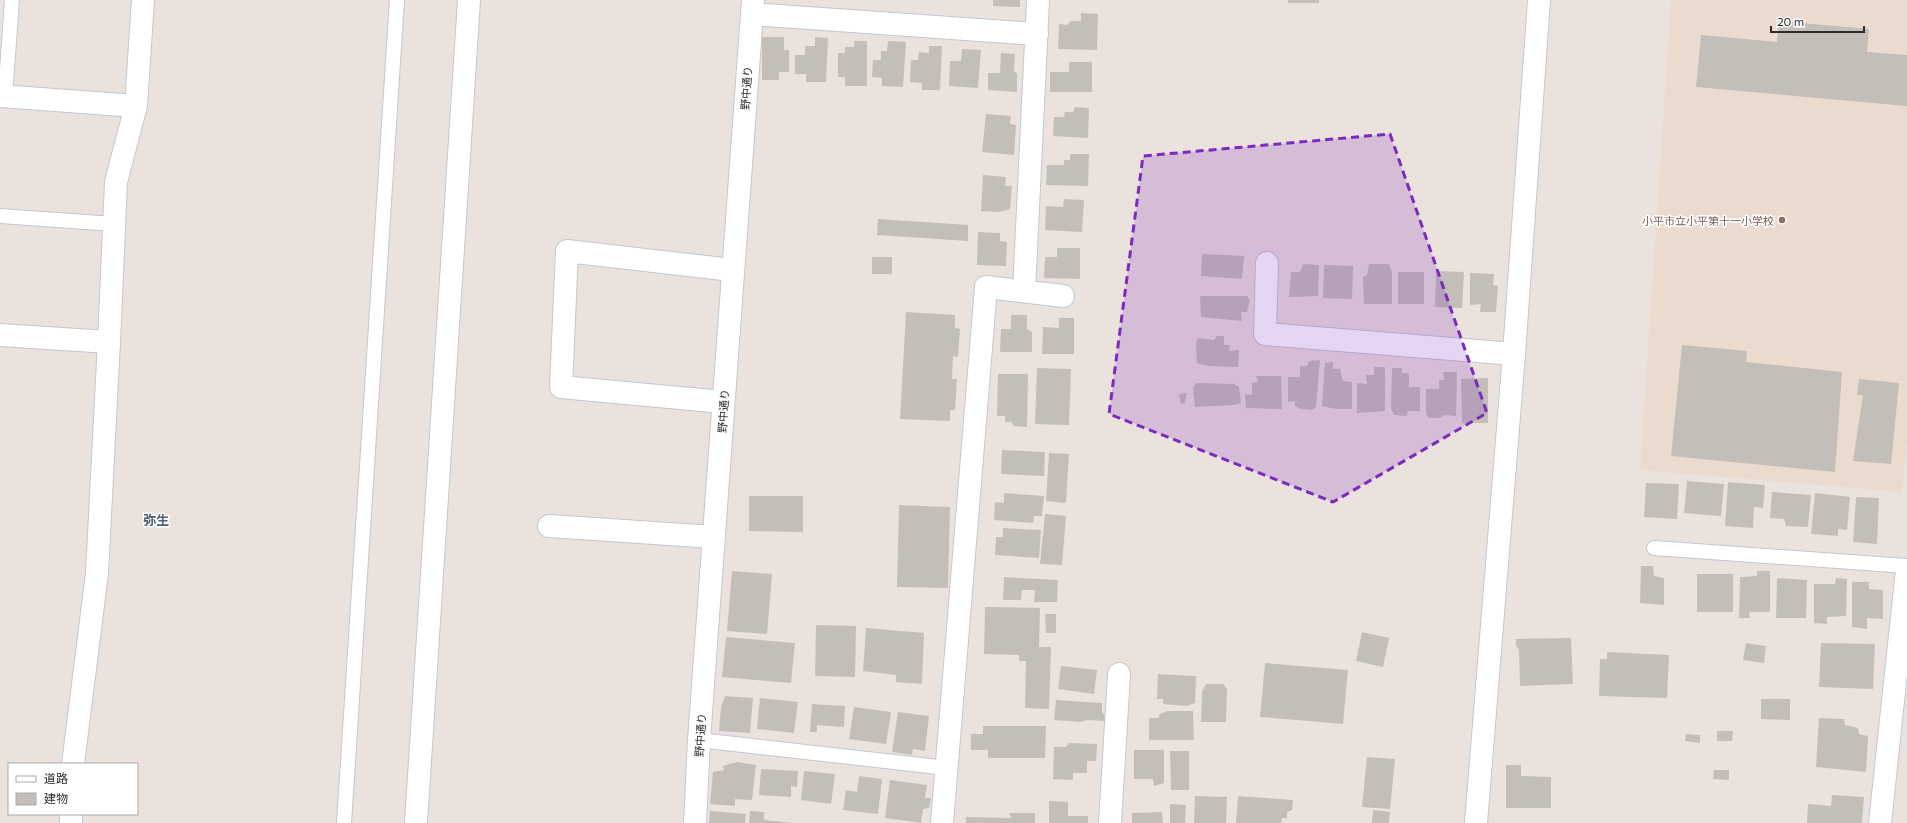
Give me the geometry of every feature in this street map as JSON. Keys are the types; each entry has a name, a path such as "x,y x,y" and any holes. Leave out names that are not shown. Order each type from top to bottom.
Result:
{"street":[{"path":"74,763 97,573 116,182 136,106 144,0"},
{"path":"416,823 469,0"},
{"path":"1024,291 1038,0"},
{"path":"1476,823 1514,354 1539,0"},
{"path":"752,7 1037,34"},
{"name":"野中通り","path":"695,823 699,740 752,7"},
{"path":"3,97 136,106"},
{"path":"723,402 561,387 567,251 732,270"},
{"path":"1267,263 1265,334 1514,354"},
{"path":"942,823 986,287 1063,296"},
{"path":"0,335 109,342"},
{"path":"548,526 714,537"},
{"path":"1880,823 1907,570"},
{"path":"1110,823 1119,674"}],"lane":[{"path":"3,97 12,0"},
{"path":"344,823 397,0"},
{"path":"0,216 114,224"},
{"path":"1654,548 1907,566"},
{"path":"699,740 947,768"}],"highlighted area":[{"path":"1390,134 1487,413 1333,502 1109,414 1143,156"}],"shaded area":[{"name":"小平市立小平第十一小学校","path":"1671,0 1907,0 1907,440 1902,492 1640,470"}],"building":[{"path":"993,0 1020,0 1020,7 993,6"},
{"path":"1288,0 1319,0 1319,3 1288,3"},
{"path":"1081,13 1098,14 1097,50 1058,49 1059,24 1067,25 1071,21 1081,21"},
{"path":"1779,21 1869,29 1867,52 1907,55 1907,106 1696,87 1701,35 1777,42"},
{"path":"762,37 784,37 784,50 789,50 789,72 779,72 779,80 762,80"},
{"path":"815,37 828,38 826,82 806,82 806,74 795,74 795,55 805,55 805,46 815,46"},
{"path":"854,41 867,41 867,86 845,86 845,77 838,77 838,53 845,53 845,47 854,47"},
{"path":"888,41 906,42 903,87 882,86 882,78 872,77 873,60 881,60 881,51 887,51"},
{"path":"929,46 942,46 940,90 922,90 922,83 910,82 911,60 918,60 919,52 929,53"},
{"path":"962,49 981,50 978,88 949,86 950,61 961,61"},
{"path":"1001,53 1015,54 1014,71 1017,74 1017,92 988,90 988,73 1000,73"},
{"path":"1069,62 1092,62 1092,92 1050,92 1050,72 1069,72"},
{"path":"1075,107 1089,108 1088,138 1053,136 1054,117 1064,117 1065,112 1073,112"},
{"path":"986,114 1011,116 1010,124 1016,125 1014,155 982,152"},
{"path":"1070,154 1089,154 1088,186 1046,185 1047,165 1064,165 1064,160 1070,160"},
{"path":"983,175 1006,177 1005,186 1012,186 1010,209 1000,212 981,211"},
{"path":"1064,199 1084,200 1082,232 1045,230 1046,206 1063,207"},
{"path":"878,219 968,225 968,241 877,235"},
{"path":"978,232 1000,233 1000,241 1007,242 1006,266 977,265"},
{"path":"1057,248 1080,248 1080,279 1044,278 1045,257 1057,257"},
{"path":"1202,254 1244,256 1242,279 1201,276"},
{"path":"872,257 892,257 892,274 872,274"},
{"path":"1303,264 1319,265 1318,296 1289,297 1291,272 1300,272"},
{"path":"1369,264 1389,264 1392,272 1392,304 1364,304 1363,277 1367,275"},
{"path":"1324,265 1353,266 1352,299 1323,298"},
{"path":"1436,271 1464,272 1462,308 1435,307"},
{"path":"1398,272 1424,272 1424,304 1398,304"},
{"path":"1470,273 1494,274 1493,285 1498,286 1496,312 1480,312 1481,304 1470,305"},
{"path":"1200,296 1247,296 1250,300 1247,312 1241,312 1242,321 1201,317"},
{"path":"906,312 955,315 955,328 960,329 958,357 953,356 952,379 957,379 955,410 950,410 950,421 900,419"},
{"path":"1011,315 1027,315 1027,329 1032,332 1032,352 1000,352 1001,329 1011,329"},
{"path":"1059,318 1074,318 1074,354 1042,354 1043,327 1059,328"},
{"path":"1217,336 1224,336 1224,345 1230,345 1229,351 1239,350 1238,367 1208,366 1197,363 1196,343 1198,338 1214,340"},
{"path":"1682,345 1747,351 1746,362 1842,372 1835,472 1671,456"},
{"path":"1320,360 1316,407 1312,410 1301,409 1295,406 1295,401 1288,402 1288,377 1300,377 1300,366 1307,366 1309,361"},
{"path":"1333,362 1333,369 1340,369 1343,381 1352,382 1352,409 1336,409 1322,406 1325,363"},
{"path":"1374,367 1385,367 1385,411 1357,413 1357,383 1367,384 1366,375 1374,375"},
{"path":"1037,368 1071,369 1069,425 1035,424"},
{"path":"1392,368 1402,368 1402,373 1409,373 1409,387 1420,387 1420,411 1408,411 1406,416 1394,415 1391,408"},
{"path":"1443,372 1457,372 1456,416 1444,415 1440,418 1428,418 1426,411 1426,389 1439,389 1439,380 1444,380"},
{"path":"998,374 1028,374 1027,427 1014,426 1011,422 1005,422 1005,416 997,416"},
{"path":"1256,376 1281,376 1282,409 1246,408 1245,394 1252,395 1252,383 1258,382"},
{"path":"1488,378 1488,423 1462,423 1461,379"},
{"path":"1859,379 1899,383 1891,464 1853,461 1863,395 1857,395"},
{"path":"1196,383 1234,384 1239,387 1241,403 1234,405 1195,407 1193,388"},
{"path":"1187,393 1185,403 1181,404 1179,394"},
{"path":"1002,450 1045,452 1044,476 1001,474"},
{"path":"1049,453 1069,454 1066,503 1046,501"},
{"path":"1687,481 1724,484 1721,516 1684,513"},
{"path":"1728,482 1765,485 1763,508 1754,507 1753,528 1725,526"},
{"path":"1646,483 1679,484 1677,519 1644,517"},
{"path":"1772,492 1811,495 1808,527 1786,526 1784,519 1770,518"},
{"path":"1004,493 1044,496 1042,516 1034,516 1033,523 994,520 995,502 1004,503"},
{"path":"1815,493 1850,497 1847,530 1838,529 1838,536 1811,534"},
{"path":"749,496 803,496 803,532 749,531"},
{"path":"1856,497 1879,498 1877,544 1853,542"},
{"path":"899,505 950,507 948,588 897,587"},
{"path":"1045,514 1066,516 1062,565 1040,564"},
{"path":"1003,528 1041,530 1039,558 995,555 996,537 1003,537"},
{"path":"1641,566 1653,566 1654,576 1664,578 1664,605 1640,603"},
{"path":"732,571 772,574 767,634 727,631"},
{"path":"1757,571 1770,571 1770,612 1749,612 1750,618 1739,618 1740,577 1757,576"},
{"path":"1697,574 1733,574 1733,612 1697,612"},
{"path":"1004,577 1058,580 1057,602 1034,602 1035,590 1022,590 1021,600 1003,600"},
{"path":"1777,578 1807,580 1806,618 1776,618"},
{"path":"1836,578 1847,579 1846,616 1827,617 1827,624 1814,623 1814,584 1835,584"},
{"path":"1852,582 1869,582 1869,589 1883,590 1883,619 1867,618 1867,629 1852,627"},
{"path":"985,607 1040,608 1039,647 1051,647 1049,709 1025,708 1026,661 1019,661 1019,655 984,654"},
{"path":"1045,614 1056,614 1056,633 1046,633"},
{"path":"816,625 856,626 855,677 815,676"},
{"path":"866,628 924,633 922,684 896,682 896,675 863,671"},
{"path":"1362,632 1389,638 1383,667 1356,661"},
{"path":"726,637 795,643 791,683 722,677"},
{"path":"1571,638 1573,684 1520,686 1519,650 1516,645 1516,639"},
{"path":"1746,643 1766,646 1764,663 1743,660"},
{"path":"1821,643 1875,644 1873,689 1819,687"},
{"path":"1607,652 1669,655 1667,698 1599,696 1600,659 1607,659"},
{"path":"1265,663 1348,670 1343,724 1260,717"},
{"path":"1061,666 1097,670 1094,694 1058,689"},
{"path":"1158,674 1196,676 1195,703 1187,706 1163,704 1163,699 1157,699"},
{"path":"1206,684 1223,684 1227,689 1226,722 1201,722 1202,692"},
{"path":"725,696 753,698 750,733 719,731 721,707"},
{"path":"760,698 798,702 794,733 757,729"},
{"path":"1761,699 1790,699 1790,720 1761,719"},
{"path":"1056,700 1102,703 1102,712 1105,716 1105,721 1087,720 1081,722 1054,720"},
{"path":"812,704 845,706 844,727 817,725 817,732 810,732"},
{"path":"854,707 891,712 886,744 849,739"},
{"path":"1167,711 1193,711 1194,740 1149,740 1149,718 1158,718 1160,714"},
{"path":"898,712 929,716 925,751 913,749 912,755 892,752"},
{"path":"1819,718 1844,719 1845,725 1858,728 1859,734 1868,736 1866,772 1816,767"},
{"path":"983,726 1046,726 1045,758 988,758 988,750 971,750 971,734 983,734"},
{"path":"1717,731 1733,731 1732,741 1717,741"},
{"path":"1686,734 1700,735 1700,743 1685,741"},
{"path":"1069,743 1097,744 1096,761 1087,761 1087,773 1073,773 1073,780 1053,779 1054,747 1066,747"},
{"path":"1134,750 1164,750 1164,783 1154,786 1153,779 1134,779"},
{"path":"1170,751 1189,751 1189,790 1171,790"},
{"path":"1367,757 1395,759 1390,809 1362,807"},
{"path":"737,762 756,765 752,800 735,799 735,806 710,804 713,772 724,770 723,766"},
{"path":"1506,765 1521,765 1521,776 1551,777 1551,808 1506,808"},
{"path":"761,769 798,771 797,787 791,786 791,797 759,795"},
{"path":"1714,770 1729,770 1729,780 1713,779"},
{"path":"804,771 835,774 831,804 801,800"},
{"path":"859,776 882,779 878,814 843,810 846,790 857,792"},
{"path":"890,780 927,785 925,798 931,798 929,808 923,809 921,823 885,818"},
{"path":"1832,795 1864,797 1862,823 1807,823 1808,804 1831,806"},
{"path":"1195,796 1227,797 1226,823 1194,823"},
{"path":"1238,796 1293,800 1292,810 1287,812 1287,818 1282,818 1281,823 1236,823"},
{"path":"1049,801 1068,802 1068,816 1088,816 1088,823 1049,823"},
{"path":"1170,804 1186,805 1185,823 1170,823"},
{"path":"1373,810 1390,812 1389,823 1372,823"},
{"path":"710,811 746,814 745,823 709,823"},
{"path":"750,811 764,812 764,820 795,823 749,823"},
{"path":"1162,812 1163,823 1132,823 1132,813"},
{"path":"1009,813 1035,813 1035,823 966,823 966,817 1011,818"}],"place":[{"name":"小平市立小平第十一小学校","path":"1782,220"}],"district":[{"name":"弥生","path":"156,520"}]}
